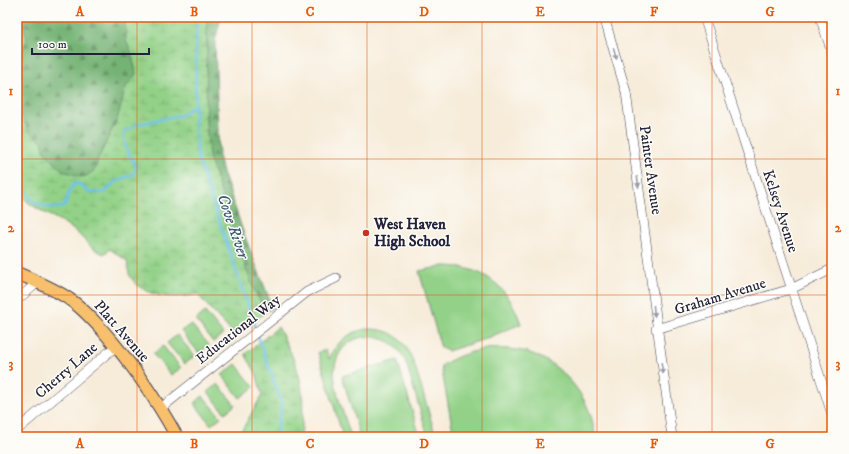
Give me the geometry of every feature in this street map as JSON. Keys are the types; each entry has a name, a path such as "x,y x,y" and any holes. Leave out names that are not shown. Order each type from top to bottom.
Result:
{"main road":[{"name":"Platt Avenue","path":"17,273 52,288 78,306 116,346 139,374 161,408 177,437"}],"street":[{"name":"Painter Avenue","path":"604,17 626,92 656,329 672,437"},
{"name":"Kelsey Avenue","path":"704,17 832,414"},
{"path":"820,17 832,52"},
{"name":"Graham Avenue","path":"656,329 791,289 832,269"},
{"name":"Educational Way","path":"161,408 308,292 336,278"},
{"path":"17,300 38,282"},
{"name":"Cherry Lane","path":"17,430 116,346"}],"green space":[{"path":"17,17 22,17 27,40 17,60"},
{"path":"22,17 125,17 126,41 131,50 136,74 126,87 117,120 94,171 86,176 80,177 62,170 45,153 42,141 32,136 21,117 17,102 17,60 25,32"},
{"path":"125,17 207,17 206,122 209,157 250,280 258,298 267,311 235,336 197,294 170,297 160,296 143,289 136,284 130,276 127,261 110,249 104,254 94,249 68,226 29,203 17,190 17,102 25,124 31,134 42,141 45,153 62,170 80,177 86,176 94,171 117,120 126,87 136,74 131,51 126,41"},
{"path":"207,17 221,17 215,42 219,160 245,237 273,308 267,311 258,298 250,280 209,157 206,122"},
{"path":"444,266 471,270 493,281 510,299 521,324 482,340 448,351 441,348 419,271"},
{"path":"205,312 223,334 213,342 196,320"},
{"path":"191,324 209,345 199,353 181,331"},
{"path":"278,327 292,356 300,379 303,404 301,437 238,437 262,395 256,373 245,354"},
{"path":"365,329 379,330 389,333 398,338 405,345 418,375 436,437 428,437 406,363 400,351 390,343 380,338 368,337 357,339 347,344 340,353 335,366 334,374 337,392 351,437 343,437 318,352 326,350 329,359 335,348 343,339 353,333"},
{"path":"177,335 195,356 185,364 167,343"},
{"path":"163,346 181,368 171,375 153,354"},
{"path":"494,348 527,352 540,357 564,374 574,385 589,410 595,437 454,437 441,366 466,354"},
{"path":"397,360 420,437 360,437 342,376"},
{"path":"236,364 254,387 240,398 222,375"},
{"path":"218,384 235,405 225,413 208,392"},
{"path":"203,396 221,417 211,425 194,403"}],"waterway":[{"name":"Cove River","path":"197,17 195,124 198,159 256,329"},
{"path":"17,163 24,186 28,195 33,201 56,208 65,206 69,192 75,183 81,185 88,192 104,193 115,182 134,174 136,167 125,145 125,131 139,124 181,115 195,105"},
{"name":"Cove River","path":"257,333 282,404 276,437"}],"place":[{"name":"West Haven High School","path":"366,233"}]}
